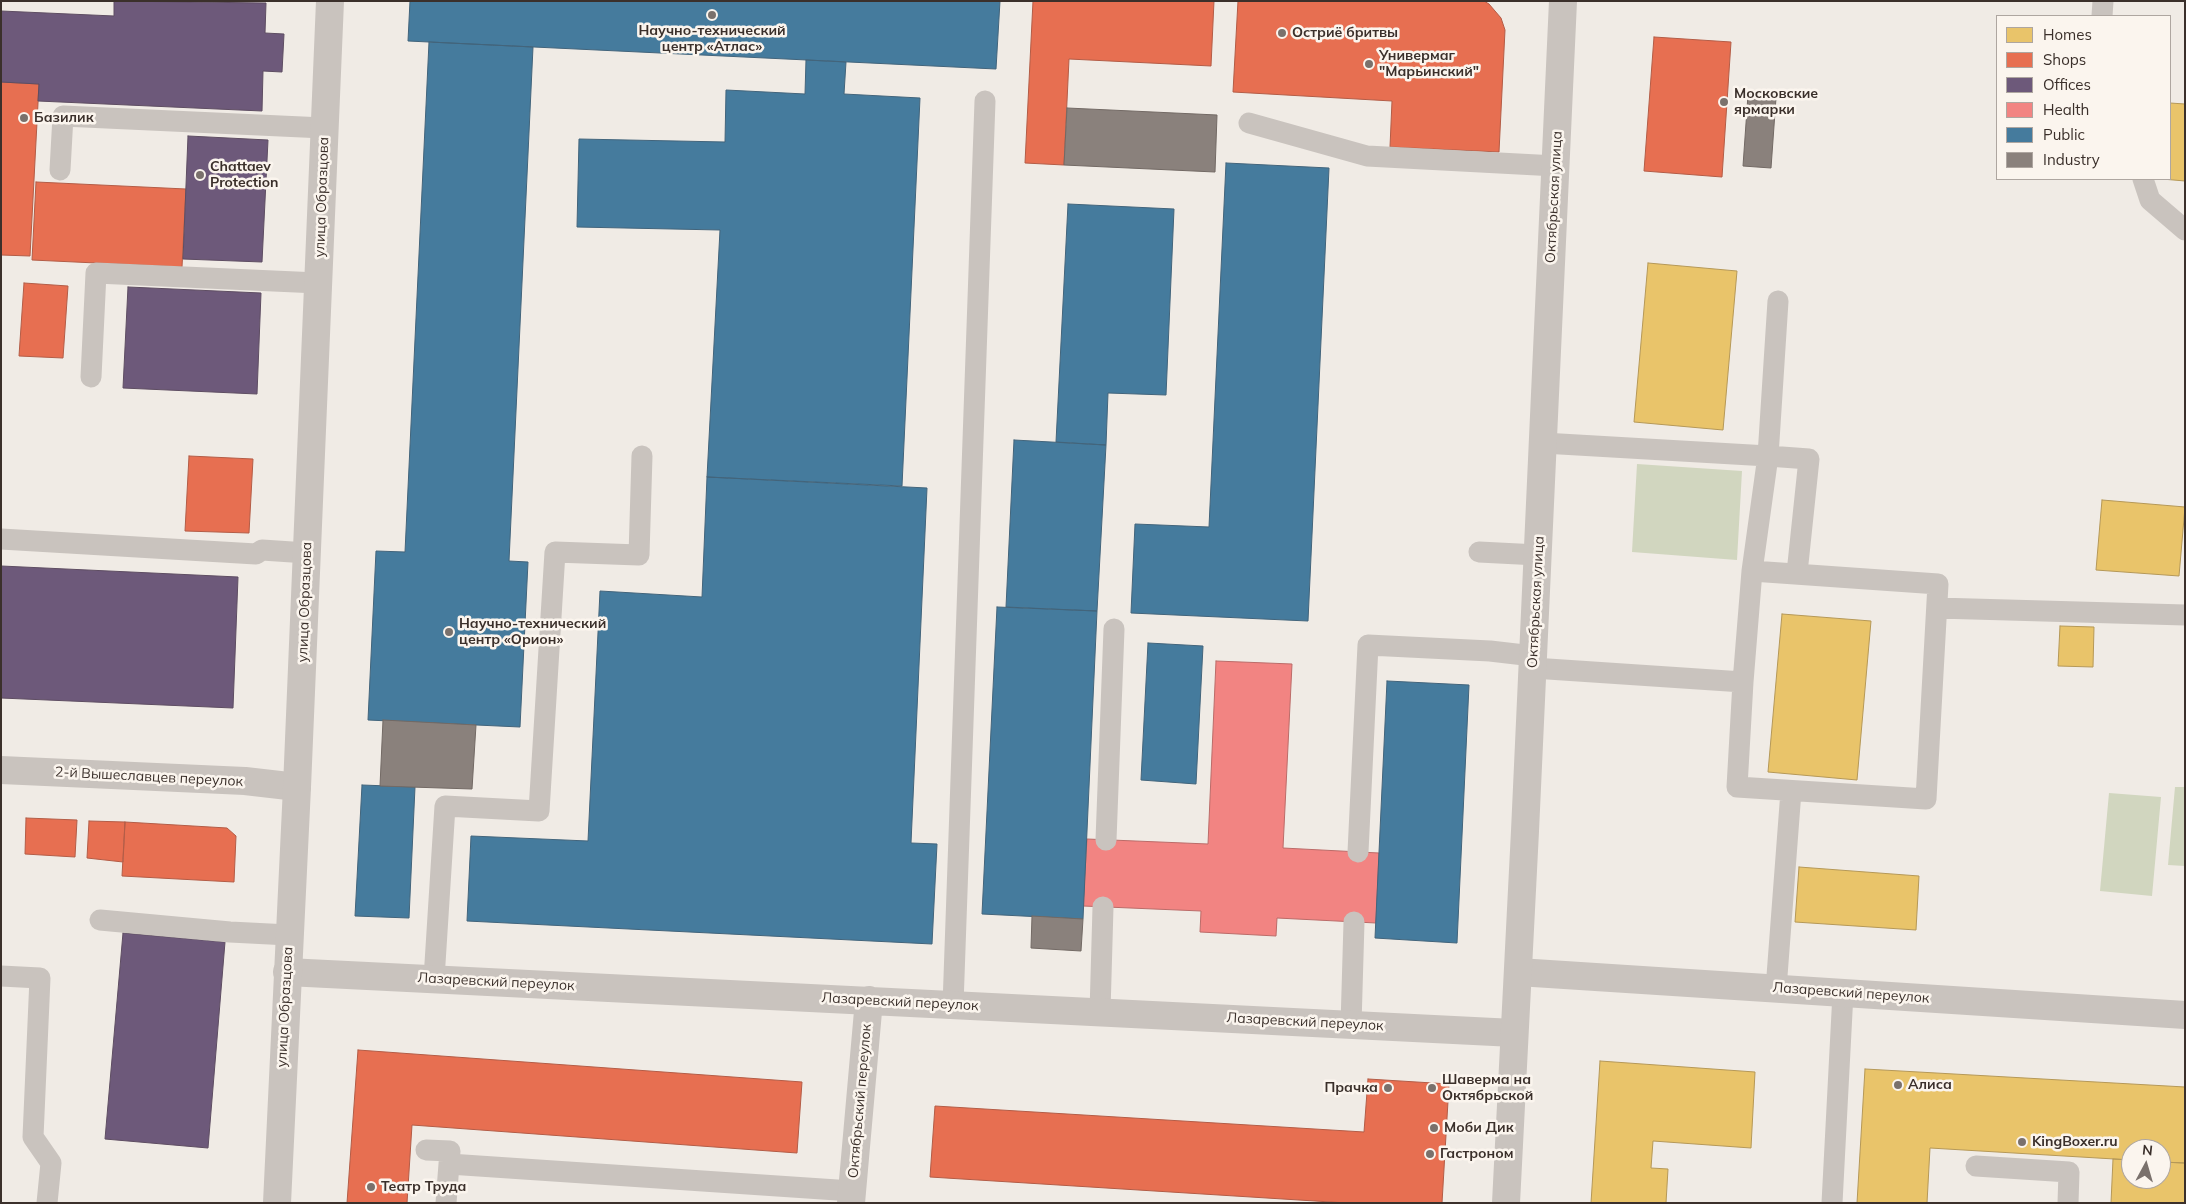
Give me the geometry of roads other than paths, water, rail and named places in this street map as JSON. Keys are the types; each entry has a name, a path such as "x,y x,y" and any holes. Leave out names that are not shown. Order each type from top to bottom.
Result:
{"street":[{"name":"улица Образцова","path":"276,1203 297,787 330,1"},
{"name":"Октябрьская улица","path":"1506,1203 1563,1"},
{"name":"2-й Вышеславцев переулок","path":"1,770 245,781 297,787"},
{"name":"Лазаревский переулок","path":"287,972 1514,1033"},
{"name":"Лазаревский переулок","path":"1518,972 2185,1014"},
{"name":"Октябрьский переулок","path":"851,1197 869,1000"}],"lane":[{"path":"2102,15 2103,1"},
{"path":"953,1005 986,101"},
{"path":"60,170 63,116 324,128"},
{"path":"1249,123 1367,156 1556,166"},
{"path":"2143,180 2150,200 2185,230"},
{"path":"92,377 96,273 318,283"},
{"path":"1752,571 1938,584 1926,799 1737,787 1752,571 1768,456 1778,301"},
{"path":"1543,443 1809,458 1797,573"},
{"path":"434,979 445,806 539,811 555,552 639,555 642,456"},
{"path":"1,539 256,554 262,550 307,553"},
{"path":"1479,552 1538,555"},
{"path":"1937,608 2185,614"},
{"path":"1106,840 1114,629"},
{"path":"1358,852 1368,645 1490,651 1533,662 1743,682"},
{"path":"1776,988 1791,791"},
{"path":"1100,1012 1103,907"},
{"path":"100,920 230,932 289,935"},
{"path":"1351,1025 1354,922"},
{"path":"1,976 40,978 34,1137 51,1163 47,1203"},
{"path":"1832,1203 1843,993"},
{"path":"426,1150 450,1151 446,1203"},
{"path":"449,1164 851,1197"},
{"path":"1976,1166 2069,1172 2068,1203"}],"place":[{"name":"Научно-технический центр «Атлас»","path":"712,15"},
{"name":"Остриё бритвы","path":"1282,33"},
{"name":"Универмаг \"Марьинский\"","path":"1369,64"},
{"name":"Московские ярмарки","path":"1724,102"},
{"name":"Базилик","path":"24,118"},
{"name":"Chattaev Protection","path":"200,175"},
{"name":"Научно-технический центр «Орион»","path":"449,632"},
{"name":"Алиса","path":"1898,1085"},
{"name":"Прачка","path":"1388,1088"},
{"name":"Шаверма на Октябрьской","path":"1432,1088"},
{"name":"Моби Дик","path":"1434,1128"},
{"name":"KingBoxer.ru","path":"2022,1142"},
{"name":"Гастроном","path":"1430,1154"},
{"name":"Театр Труда","path":"371,1187"}]}
